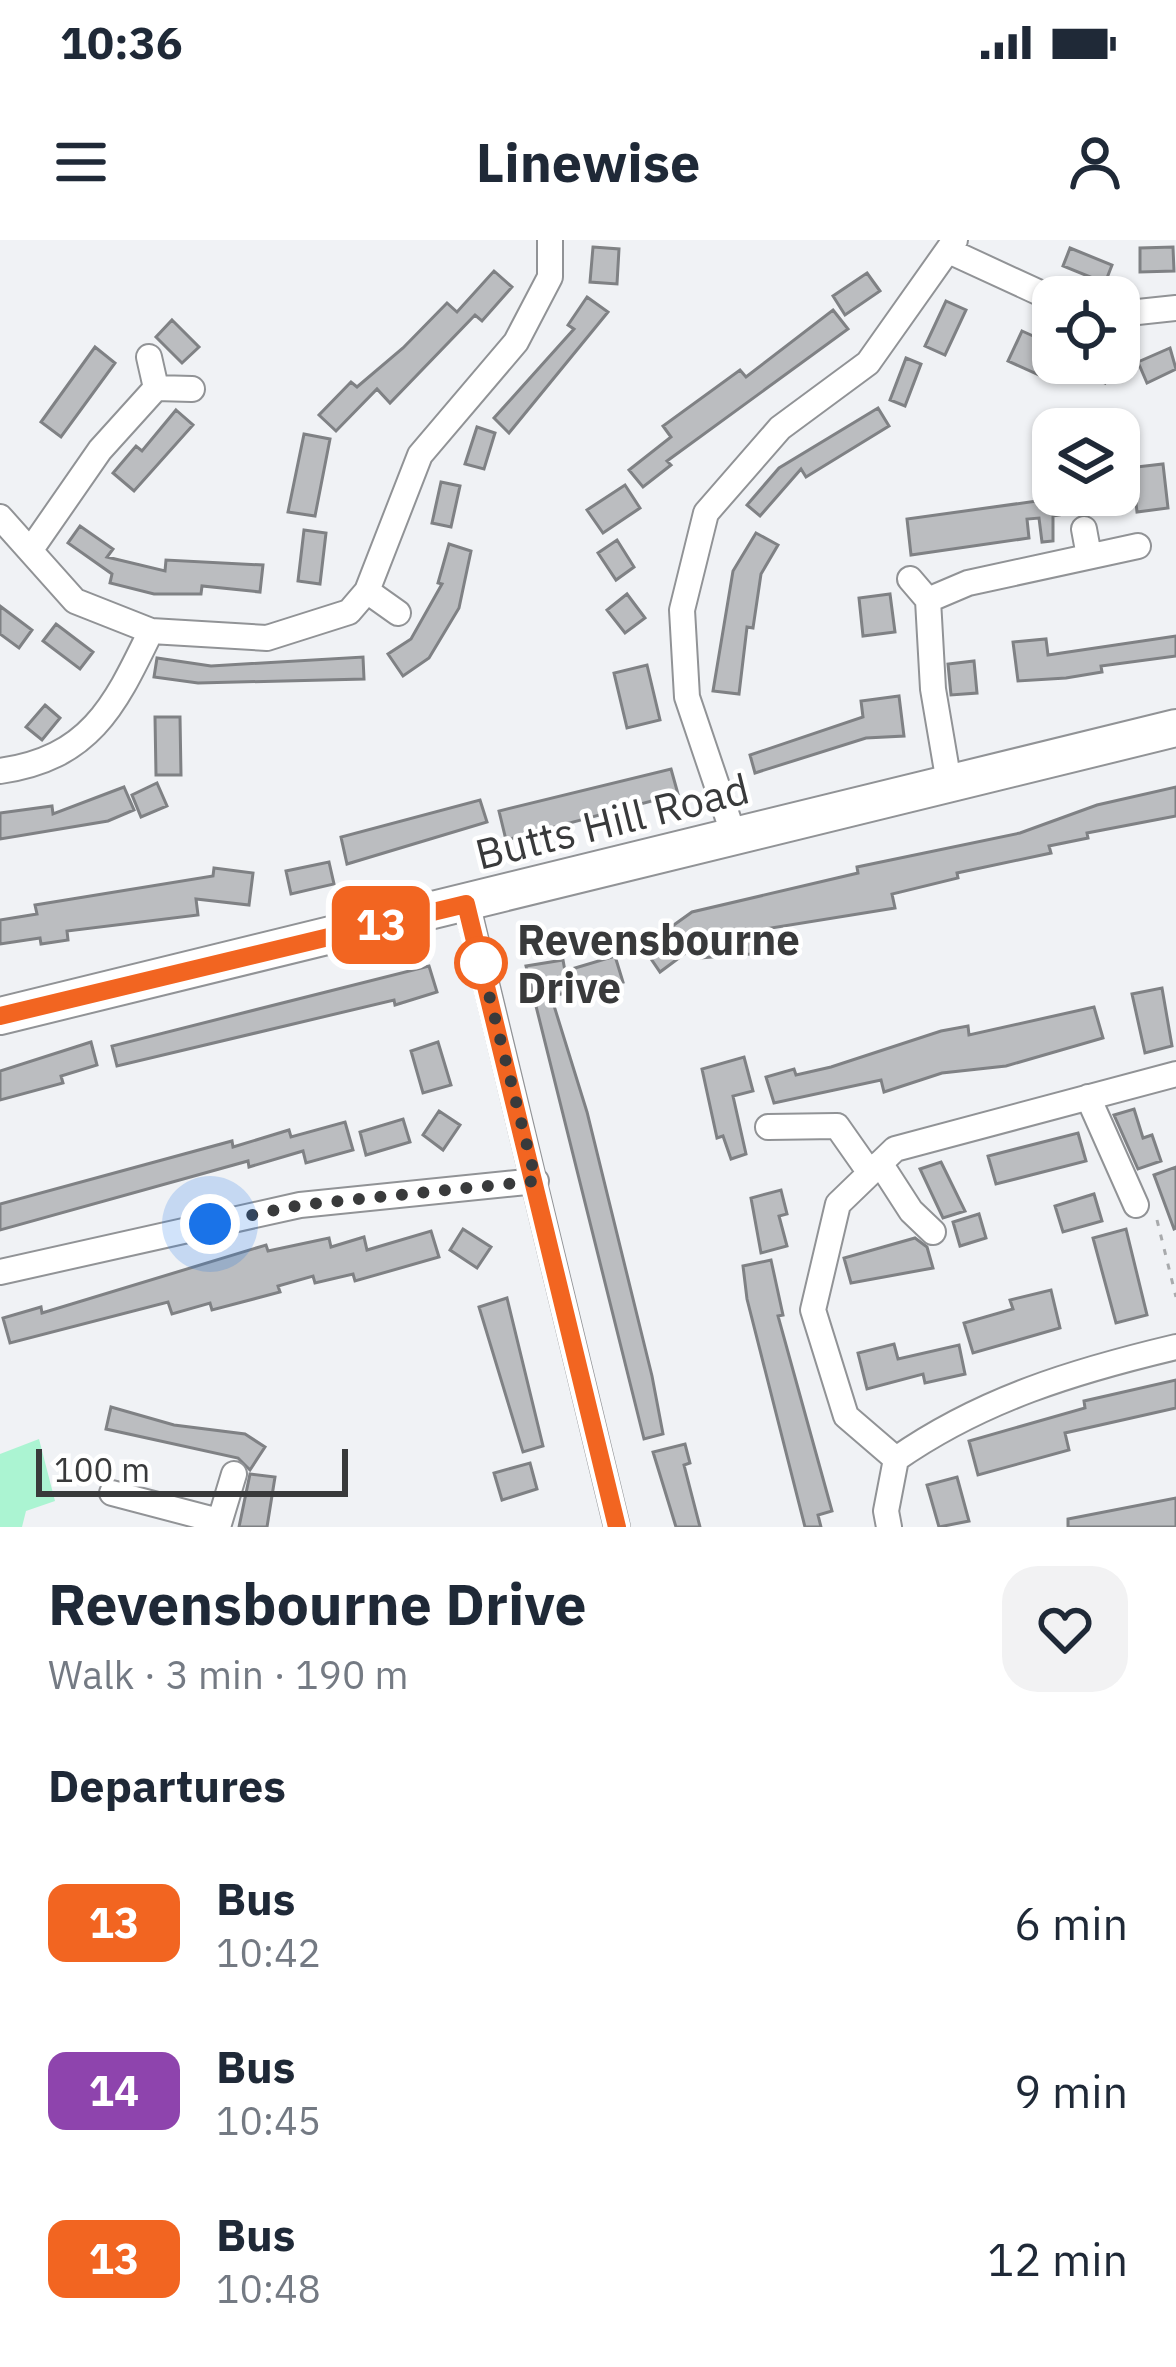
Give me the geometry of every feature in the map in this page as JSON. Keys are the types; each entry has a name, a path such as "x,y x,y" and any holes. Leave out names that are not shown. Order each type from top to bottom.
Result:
{"street":[{"path":"0,517 75,601 151,632 268,638 349,612 367,591 420,455 516,342 550,277 550,240"},
{"path":"734,836 687,697 682,610 706,513 780,428 868,363 952,246 1032,288"},
{"path":"1140,312 1176,308"},
{"path":"148,357 156,388"},
{"path":"32,548 100,450 156,388 192,389"},
{"path":"1084,529 1089,556"},
{"path":"928,600 968,583 1138,546"},
{"path":"910,579 928,600 933,689 949,783"},
{"path":"367,591 398,613"},
{"path":"0,771 77,743 113,709 151,632"},
{"name":"Butts Hill Road","path":"0,1016 1176,728"},
{"path":"466,904 617,1527"},
{"path":"896,1459 846,1416 813,1310 838,1204 895,1149 1176,1074"},
{"path":"1088,1096 1136,1205"},
{"path":"768,1127 836,1126 933,1232"},
{"path":"0,1272 300,1205 536,1181"},
{"path":"889,1527 886,1511 896,1459 952,1420 1073,1372 1176,1347"},
{"path":"112,1492 218,1524 234,1474"}],"path":[{"path":"1157,1220 1176,1297"}],"green space":[{"path":"39,1439 55,1501 26,1511 22,1527 0,1527 0,1454"}],"building":[{"path":"593,247 619,249 617,284 590,282"},
{"path":"1173,247 1174,271 1140,272 1140,248"},
{"path":"1070,248 1112,265 1108,276 1088,276 1063,266"},
{"path":"494,271 512,287 482,321 475,315 390,403 377,389 336,431 319,415 351,382 357,387 403,348 447,303 457,312"},
{"path":"867,273 880,291 845,315 833,296"},
{"path":"587,297 608,312 509,433 494,418 574,329 568,325"},
{"path":"946,301 966,310 945,355 925,346"},
{"path":"833,310 848,329 667,461 671,465 643,487 629,470 671,437 663,426 740,370 746,377"},
{"path":"172,320 199,347 182,363 156,337"},
{"path":"1022,331 1032,336 1032,372 1008,361"},
{"path":"95,347 115,363 61,437 41,422"},
{"path":"1170,348 1176,369 1147,383 1140,361"},
{"path":"906,358 921,364 905,406 890,400"},
{"path":"878,408 889,426 806,477 801,469 760,516 747,505 779,468"},
{"path":"176,410 193,425 134,491 113,473 136,446 142,451"},
{"path":"477,427 495,433 484,469 465,464"},
{"path":"304,434 330,439 315,516 288,512"},
{"path":"1163,464 1168,508 1140,512 1140,467"},
{"path":"441,482 460,486 451,527 432,523"},
{"path":"625,485 640,508 603,533 587,510"},
{"path":"1032,502 1032,516 1053,516 1053,541 1042,542 1039,518 1027,519 1029,538 911,555 907,519"},
{"path":"80,526 113,549 107,557 165,571 166,560 263,565 260,592 202,586 201,594 154,594 110,583 112,574 68,543"},
{"path":"304,530 326,533 320,584 298,581"},
{"path":"756,533 778,545 761,574 753,628 747,627 739,694 713,691 733,571"},
{"path":"617,540 634,567 616,580 598,553"},
{"path":"449,544 471,551 459,608 429,658 403,676 388,654 411,639 442,584 438,583"},
{"path":"627,594 645,618 625,633 607,610"},
{"path":"890,594 895,632 863,636 859,598"},
{"path":"0,606 32,630 19,648 0,634"},
{"path":"56,624 93,652 80,669 43,641"},
{"path":"1176,636 1176,656 1101,666 1102,672 1066,678 1018,681 1013,642 1046,639 1048,655"},
{"path":"363,657 364,679 198,683 154,677 157,658 211,666"},
{"path":"974,661 977,693 951,695 948,664"},
{"path":"647,665 660,720 627,728 614,673"},
{"path":"899,696 904,736 866,738 755,773 750,755 863,717 861,701"},
{"path":"45,705 60,718 42,740 26,727"},
{"path":"155,717 180,717 181,775 156,775"},
{"path":"671,769 678,794 506,840 499,811"},
{"path":"157,783 167,806 141,817 132,795"},
{"path":"124,787 134,810 108,821 0,839 0,813 52,806 53,814"},
{"path":"1176,787 1176,816 1087,833 1088,838 1049,846 1051,853 957,873 958,878 892,894 895,908 759,930 764,953 701,958 699,943 660,972 643,947 692,912 858,873 857,867 1020,833 1097,805"},
{"path":"480,800 487,822 347,864 341,837"},
{"path":"329,862 334,884 291,894 286,871"},
{"path":"214,868 253,873 249,905 196,899 198,915 67,931 68,940 41,944 40,938 0,944 0,920 37,914 35,905 213,876"},
{"path":"615,956 623,982 551,996 587,1112 652,1376 663,1434 644,1439 526,966 563,960 565,971"},
{"path":"429,966 437,992 117,1066 112,1046"},
{"path":"1162,988 1172,1046 1145,1053 1132,994"},
{"path":"1094,1007 1103,1038 1006,1066 942,1073 884,1092 881,1080 774,1103 766,1077 794,1069 796,1075 831,1067 941,1031 968,1026 969,1035"},
{"path":"91,1042 97,1065 61,1076 63,1083 0,1100 0,1071"},
{"path":"438,1042 451,1085 423,1093 411,1051"},
{"path":"744,1057 753,1091 733,1096 746,1154 731,1159 723,1136 717,1138 702,1069"},
{"path":"1134,1109 1143,1138 1152,1135 1161,1161 1138,1169 1114,1115"},
{"path":"439,1111 460,1125 443,1150 423,1135"},
{"path":"403,1119 410,1142 366,1155 360,1132"},
{"path":"345,1122 353,1150 306,1163 303,1151 249,1167 248,1161 0,1230 0,1204 232,1141 233,1147 289,1130 291,1137"},
{"path":"1078,1133 1086,1161 996,1184 988,1156"},
{"path":"941,1162 965,1211 943,1218 920,1169"},
{"path":"1176,1167 1176,1228 1174,1229 1154,1175"},
{"path":"781,1190 787,1214 779,1216 787,1246 761,1253 751,1198"},
{"path":"1094,1194 1102,1221 1063,1232 1055,1206"},
{"path":"979,1214 986,1238 960,1246 953,1222"},
{"path":"463,1229 491,1247 477,1268 450,1250"},
{"path":"1126,1229 1147,1315 1116,1323 1093,1238"},
{"path":"431,1231 439,1257 355,1281 353,1274 315,1283 313,1276 278,1286 280,1292 212,1310 210,1303 172,1314 168,1302 10,1343 3,1318 41,1307 42,1313 266,1245 268,1251 329,1238 331,1247 364,1237 367,1250"},
{"path":"915,1238 927,1247 933,1268 851,1283 844,1258"},
{"path":"771,1260 783,1315 778,1316 832,1511 818,1515 821,1527 805,1527 747,1299 743,1266"},
{"path":"1051,1290 1060,1328 973,1353 964,1323 1013,1309 1010,1300"},
{"path":"507,1298 543,1446 523,1452 479,1307"},
{"path":"894,1344 898,1359 959,1345 965,1374 925,1383 923,1374 867,1389 858,1353"},
{"path":"1176,1380 1176,1408 1065,1433 1069,1450 978,1475 969,1441 1085,1408 1084,1401"},
{"path":"111,1407 174,1425 245,1434 265,1447 250,1470 238,1458 106,1429"},
{"path":"685,1444 690,1463 684,1465 700,1527 676,1527 653,1452"},
{"path":"530,1463 537,1489 502,1500 494,1473"},
{"path":"250,1474 275,1477 267,1527 239,1527"},
{"path":"957,1477 969,1521 939,1527 927,1485"},
{"path":"1176,1498 1176,1527 1068,1527 1068,1519"}],"bus line":[{"name":"13","path":"0,1016 466,904 549,1226 617,1527"}],"place":[{"name":"Revensbourne Drive","path":"481,963"}],"route":[{"path":"210,1224 300,1205 536,1181 478,951 481,963"}]}
